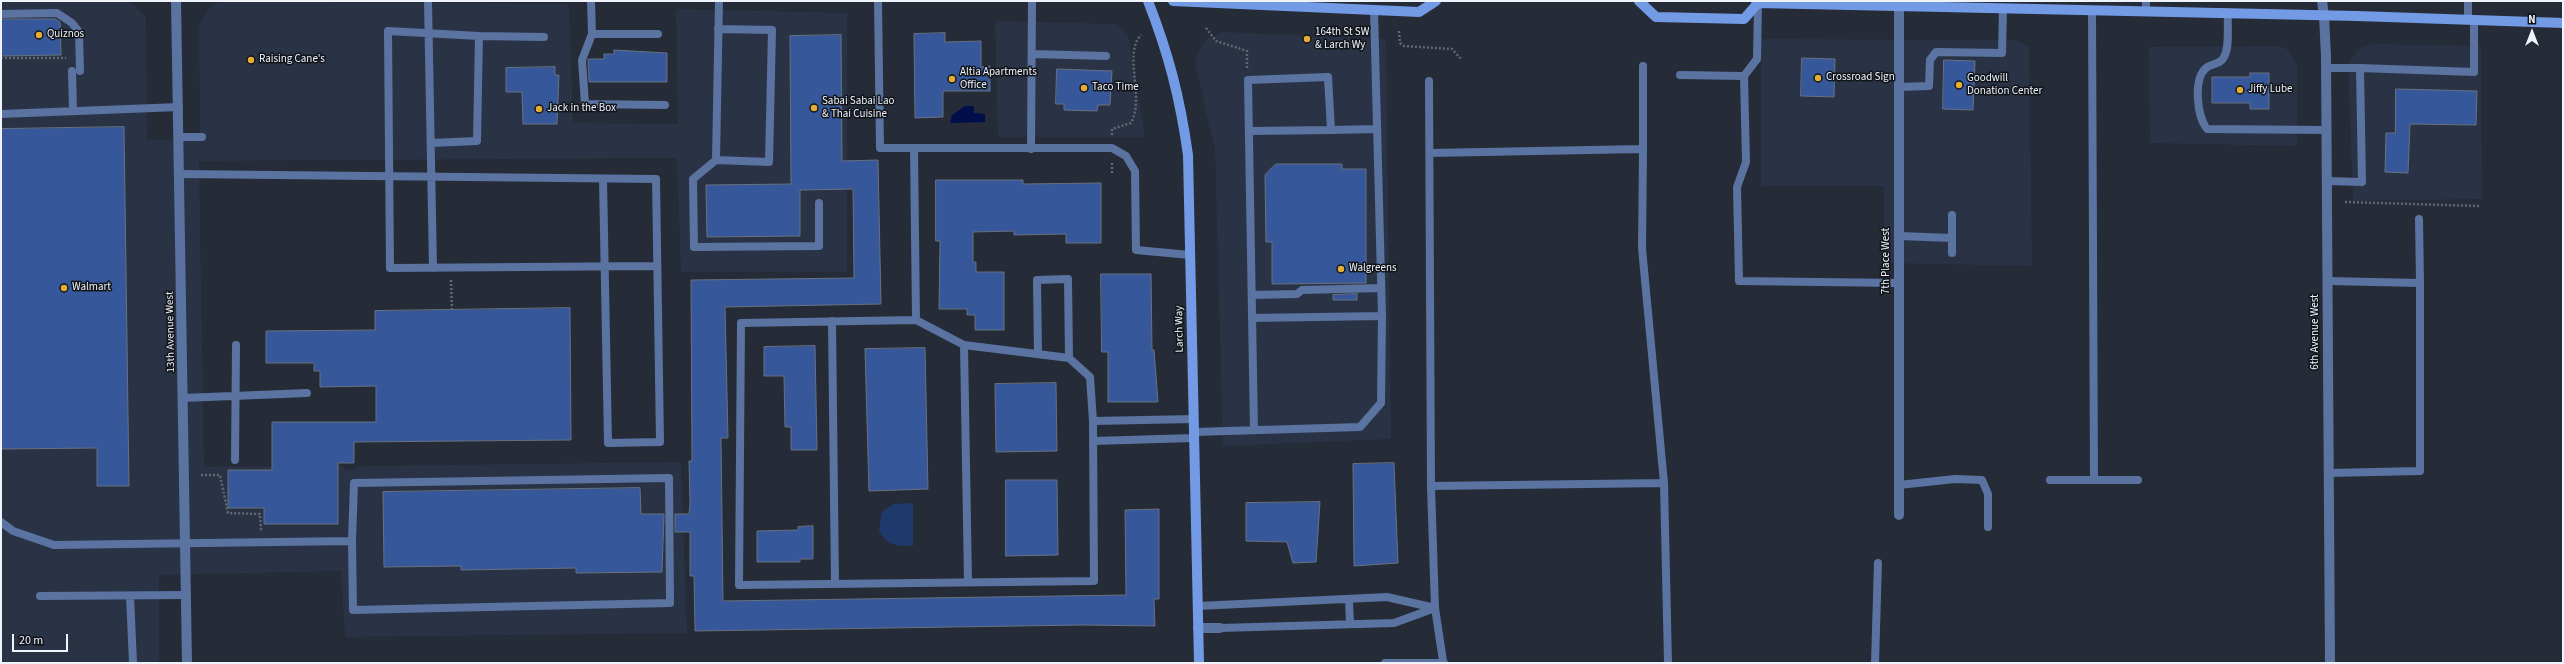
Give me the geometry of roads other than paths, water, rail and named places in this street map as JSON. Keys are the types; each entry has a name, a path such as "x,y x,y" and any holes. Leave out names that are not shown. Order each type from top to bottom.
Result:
{"main road":[{"name":"Larch Way","path":"1148,1 1169,58 1180,102 1188,155 1199,663"},
{"path":"1173,1 1418,12 1436,1"},
{"path":"1638,1 1656,16 1744,19 1757,2 1899,7 2324,16 2563,23"}],"street":[{"name":"13th Avenue West","path":"176,1 180,137 187,663"},
{"name":"6th Avenue West","path":"2322,1 2324,16 2327,130 2330,663"},
{"name":"7th Place West","path":"1899,7 1899,515"},
{"path":"1198,628 1220,628"}],"lane":[{"path":"428,1 433,268"},
{"path":"591,1 592,34 582,60 585,104 664,105"},
{"path":"716,160 719,1"},
{"path":"878,1 880,148 1112,148 1126,156 1135,171 1136,250 1190,256"},
{"path":"1032,1 1032,149"},
{"path":"2146,1 2146,12"},
{"path":"2326,68 2474,72 2471,20 2468,1"},
{"path":"1757,2 1757,60 1744,76 1746,162 1737,187 1739,281 1899,283"},
{"path":"1899,88 1929,86 1930,60 1936,52 2002,53 2003,9"},
{"path":"1094,441 1254,430 1360,427 1381,403 1382,316 1374,10"},
{"path":"2092,11 2094,480"},
{"path":"1,14 57,13 63,16 79,32 80,71"},
{"path":"2228,14 2225,56 2221,62 2206,68 2201,75 2198,109 2201,122 2207,129 2327,130"},
{"path":"718,29 772,30 769,162 716,160 693,179 694,247 819,246 819,203"},
{"path":"544,37 479,36 388,31 390,268 657,266"},
{"path":"592,34 658,34"},
{"path":"431,143 477,141 479,36"},
{"path":"1032,54 1106,56"},
{"path":"1643,66 1642,248 1664,483 1668,663"},
{"path":"2327,181 2362,182 2360,68"},
{"path":"72,71 73,111"},
{"path":"1680,75 1744,76"},
{"path":"1254,430 1248,80 1328,77 1331,130"},
{"path":"1385,663 1443,662 1435,608 1431,486 1429,81"},
{"path":"1,114 179,107"},
{"path":"1249,131 1377,129"},
{"path":"180,137 202,137"},
{"path":"914,149 916,320"},
{"path":"1430,153 1643,149"},
{"path":"180,174 656,179 660,442 608,443 603,179"},
{"path":"1952,215 1952,253"},
{"path":"2329,473 2420,471 2419,219"},
{"path":"1899,236 1952,238"},
{"path":"1038,354 1037,280 1068,279 1069,358"},
{"path":"2328,281 2420,284"},
{"path":"1252,295 1297,294 1302,290 1381,288"},
{"path":"1252,318 1382,316"},
{"path":"916,320 964,345 1069,358 1090,377 1094,421 1094,581 739,585 741,323 832,321 916,320"},
{"path":"832,321 835,584"},
{"path":"235,460 236,345"},
{"path":"964,345 968,582"},
{"path":"184,398 307,393"},
{"path":"1094,421 1194,420"},
{"path":"668,478 670,603 353,610 352,541 354,483 668,478"},
{"path":"1899,485 1955,479 1982,480 1988,494 1988,527"},
{"path":"2050,480 2138,480"},
{"path":"1431,486 1664,483"},
{"path":"1,522 13,530 54,544 352,541"},
{"path":"1875,663 1878,563"},
{"path":"40,596 186,595"},
{"path":"130,596 133,663"},
{"path":"1198,606 1387,597 1435,608"},
{"path":"1349,599 1350,624"},
{"path":"1220,628 1394,623 1435,608"}],"place":[{"name":"Quiznos","path":"39,35"},
{"name":"164th St SW & Larch Wy","path":"1307,39"},
{"name":"Raising Cane's","path":"251,60"},
{"name":"Crossroad Sign","path":"1818,78"},
{"name":"Altia Apartments Office","path":"952,79"},
{"name":"Goodwill Donation Center","path":"1959,85"},
{"name":"Taco Time","path":"1084,88"},
{"name":"Jiffy Lube","path":"2240,90"},
{"name":"Sabai Sabai Lao & Thai Cuisine","path":"814,108"},
{"name":"Jack in the Box","path":"539,109"},
{"name":"Walgreens","path":"1341,269"},
{"name":"Walmart","path":"64,288"}]}
